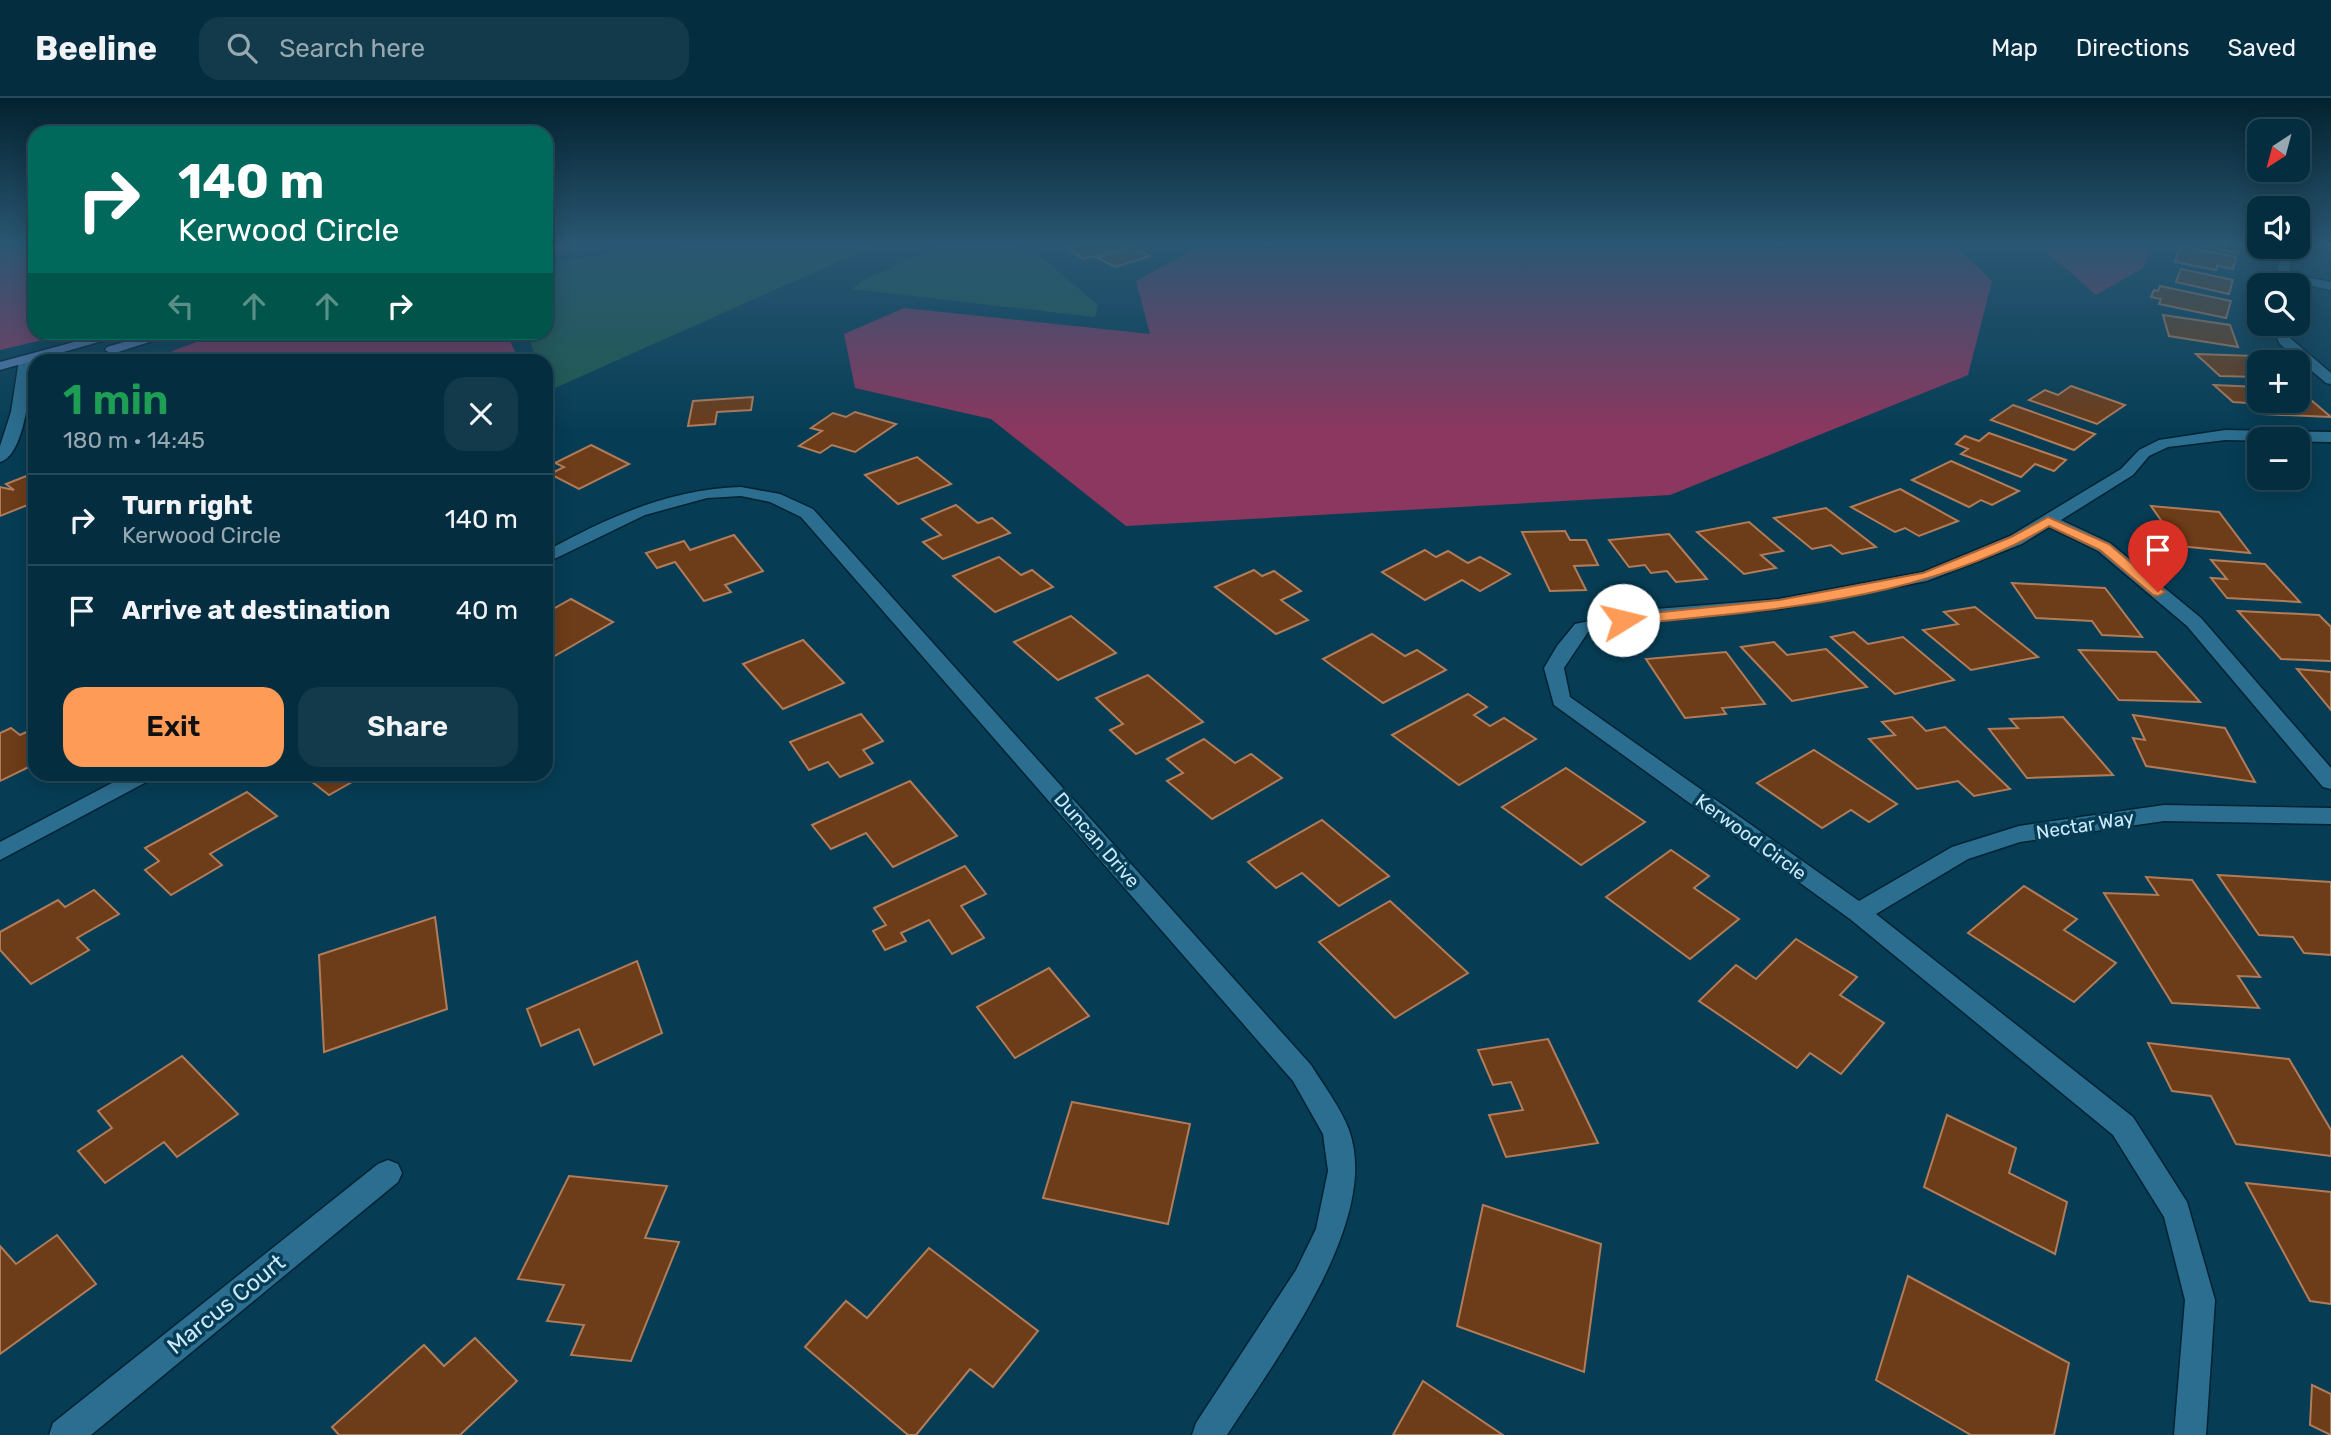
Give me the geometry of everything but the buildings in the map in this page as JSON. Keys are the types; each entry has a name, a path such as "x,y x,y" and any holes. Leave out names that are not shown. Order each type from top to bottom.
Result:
{"street":[{"path":"2282,336 2331,380"},
{"path":"69,354 106,340"},
{"path":"97,354 146,340"},
{"path":"0,366 28,369"},
{"path":"0,381 28,369"},
{"path":"0,457 6,452 12,438 28,369"},
{"name":"Kerwood Circle","path":"2190,1435 2200,1300 2177,1212 2123,1126 1858,913 1561,700 1554,668 1564,650 1582,628 1643,617 1779,604 1927,576 2016,540 2127,472 2144,453 2164,443 2225,435 2331,437"},
{"name":"Duncan Drive","path":"553,554 623,517 656,504 686,497 741,493 770,495 790,502 807,513 1302,1073 1335,1132 1342,1171 1330,1230 1307,1280 1208,1435"},
{"path":"2048,520 2104,547 2194,622 2331,782"},
{"path":"0,852 132,781"},
{"name":"Nectar Way","path":"1858,913 1961,853 2019,834 2164,813 2331,816"},
{"name":"Marcus Court","path":"65,1435 388,1173"}],"shaded area":[{"path":"0,306 28,306 28,340 42,340 0,350"},
{"path":"553,306 738,306 553,389 553,354 535,354 530,340 553,340"},
{"path":"1003,306 1098,306 1095,317"},
{"path":"1143,306 1986,306 1968,375 1670,495 1126,526 991,419 855,388 844,334 904,308 1150,334"},
{"path":"202,340 509,340 516,354 172,354 172,351"}],"route":[{"path":"1623,620 1779,604 1927,576 2016,540 2048,520 2104,547 2158,592"}]}
